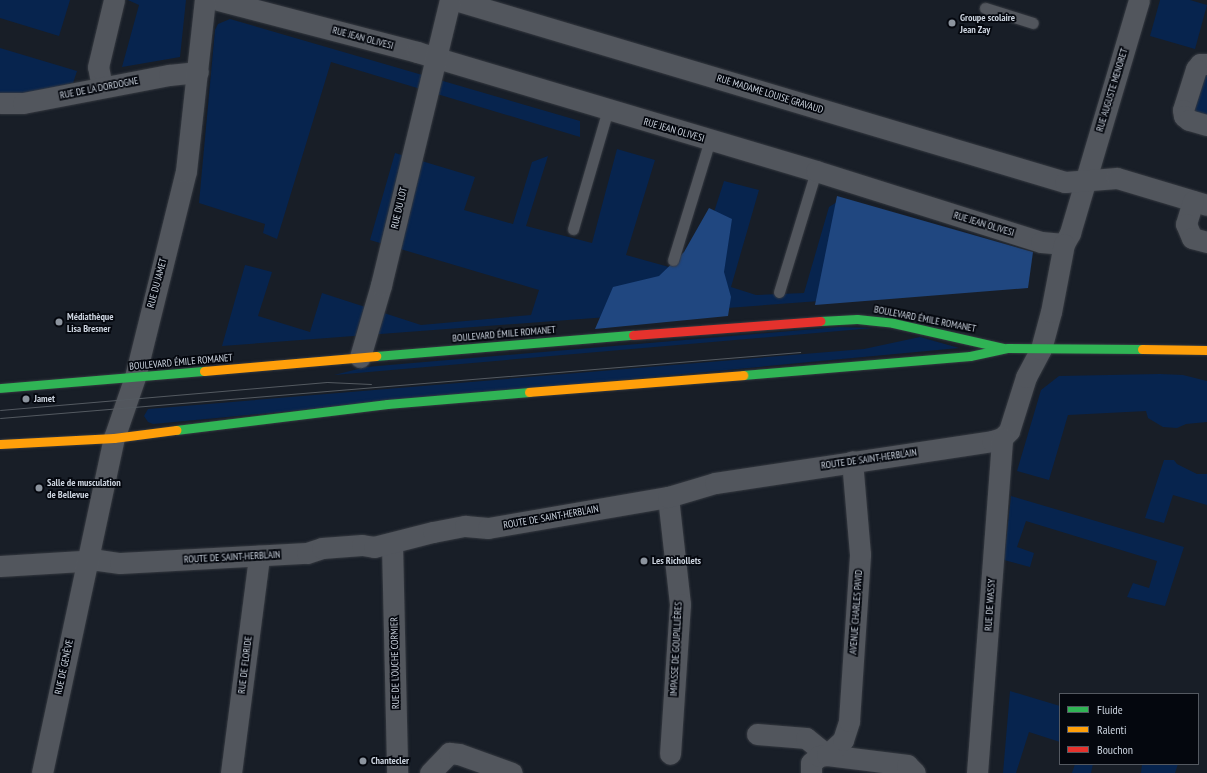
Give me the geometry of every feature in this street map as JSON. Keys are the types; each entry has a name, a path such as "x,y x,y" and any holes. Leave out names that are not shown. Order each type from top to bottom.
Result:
{"main road":[{"name":"BOULEVARD ÉMILE ROMANET","path":"0,388 675,331 857,319 892,323 1008,348 1207,350"},
{"name":"BOULEVARD ÉMILE ROMANET","path":"0,444 114,438 387,404 970,356 1008,348"}],"street":[{"path":"102,87 98,67 114,0"},
{"name":"RUE DU JAMET","path":"87,561 114,438 135,377 186,170 205,0"},
{"name":"RUE JEAN OLIVESI","path":"218,0 435,57 816,171 1041,242 1064,244"},
{"name":"RUE DU LOT","path":"360,358 381,285 450,0"},
{"name":"RUE MADAME LOUISE GRAVAUD","path":"455,0 1065,182 1117,178 1200,203"},
{"name":"RUE AUGUSTE MENORET","path":"1085,180 1139,0"},
{"path":"1207,64 1200,64 1196,69 1183,110 1184,116 1188,120 1207,125"},
{"name":"RUE DE LA DORDOGNE","path":"0,103 23,103 102,87 198,72"},
{"path":"1002,438 1009,431 1026,377 1041,349 1051,312 1064,244 1070,233 1085,180"},
{"path":"1200,203 1186,224 1192,238 1207,242"},
{"name":"ROUTE DE SAINT-HERBLAIN","path":"0,566 87,561 120,563 259,556 307,553 322,548 362,545 374,547 392,544 433,532 465,526 488,528 668,497 715,483 852,461 980,443 1002,438"},
{"name":"RUE DE WASSY","path":"978,773 1002,438"},
{"name":"AVENUE CHARLES PAVID","path":"810,773 811,763 819,756 828,755 843,740 849,721 860,554 852,461"},
{"name":"IMPASSE DE GOUPILLIÈRES","path":"668,497 680,604 670,754"},
{"name":"RUE DE L'OUCHE CORMIER","path":"392,544 401,772"},
{"name":"RUE DE FLORIDE","path":"231,773 259,556"},
{"name":"RUE DE GENÈVE","path":"42,773 87,561"},
{"path":"757,734 806,738 828,755 907,764 915,773"},
{"path":"430,773 449,753 459,754 512,773"}],"lane":[{"path":"984,8 1033,23"},
{"path":"572,229 608,110"},
{"path":"673,260 710,140"},
{"path":"779,292 816,171"}],"shaded area":[{"path":"0,0 70,0 59,36 0,18"},
{"path":"128,0 186,0 180,57 122,67 139,5"},
{"path":"1160,0 1190,0 1207,5 1195,49 1150,36"},
{"path":"230,19 580,121 580,137 331,62 277,239 263,233 265,224 199,203 215,30 218,24"},
{"path":"0,48 77,71 73,83 14,96 0,93"},
{"path":"1203,69 1207,70 1207,117 1190,111"},
{"path":"617,149 655,160 626,255 694,274 724,181 759,190 731,287 756,295 804,293 829,207 837,202 860,298 222,346 245,265 272,272 258,316 310,332 322,293 421,325 531,315 539,290 370,240 395,153 475,177 464,210 513,224 532,162 548,156 526,226 592,243"},
{"path":"837,196 1033,252 1028,288 815,305"},
{"path":"709,208 732,219 724,272 731,297 728,316 595,329 613,287 659,276 684,252"},
{"path":"839,327 873,328 334,375 366,367"},
{"path":"920,337 959,348 153,424 148,422 144,416 148,409 864,349"},
{"path":"1183,375 1207,381 1207,422 1186,424 1177,428 1163,427 1148,418 1146,411 1068,415 1049,480 1017,471 1041,390 1059,376"},
{"path":"1164,460 1174,460 1177,464 1197,474 1207,474 1207,505 1173,495 1164,523 1145,518"},
{"path":"1011,496 1184,547 1165,606 1127,597 1133,583 1149,588 1157,561 1026,521 1017,547 1034,553 1030,567 1004,560"},
{"path":"1010,691 1059,706 1059,742 1029,732 1016,773 1003,773"},
{"path":"1075,765 1093,765 1091,773 1072,773"},
{"path":"1142,765 1178,765 1175,773 1141,773"}],"tram line":[{"path":"0,418 800,352"},
{"path":"0,410 327,382 371,384"}],"traffic: fast":[{"path":"820,321 857,319 893,323 1004,348"},
{"path":"376,356 633,335"},
{"path":"743,375 970,356 1008,348 1142,349"},
{"path":"0,388 204,371"},
{"path":"176,430 387,404 529,392"}],"traffic: slow":[{"path":"1142,349 1207,350"},
{"path":"204,371 376,356"},
{"path":"529,392 743,375"},
{"path":"0,444 114,438 176,430"}],"traffic: jam":[{"path":"633,335 820,321"}],"place":[{"name":"Groupe scolaire Jean Zay","path":"952,23"},
{"name":"Médiathèque Lisa Bresner","path":"59,322"},
{"name":"Jamet","path":"26,399"},
{"name":"Salle de musculation de Bellevue","path":"39,488"},
{"name":"Les Richollets","path":"644,561"},
{"name":"Chantecler","path":"363,761"}]}
